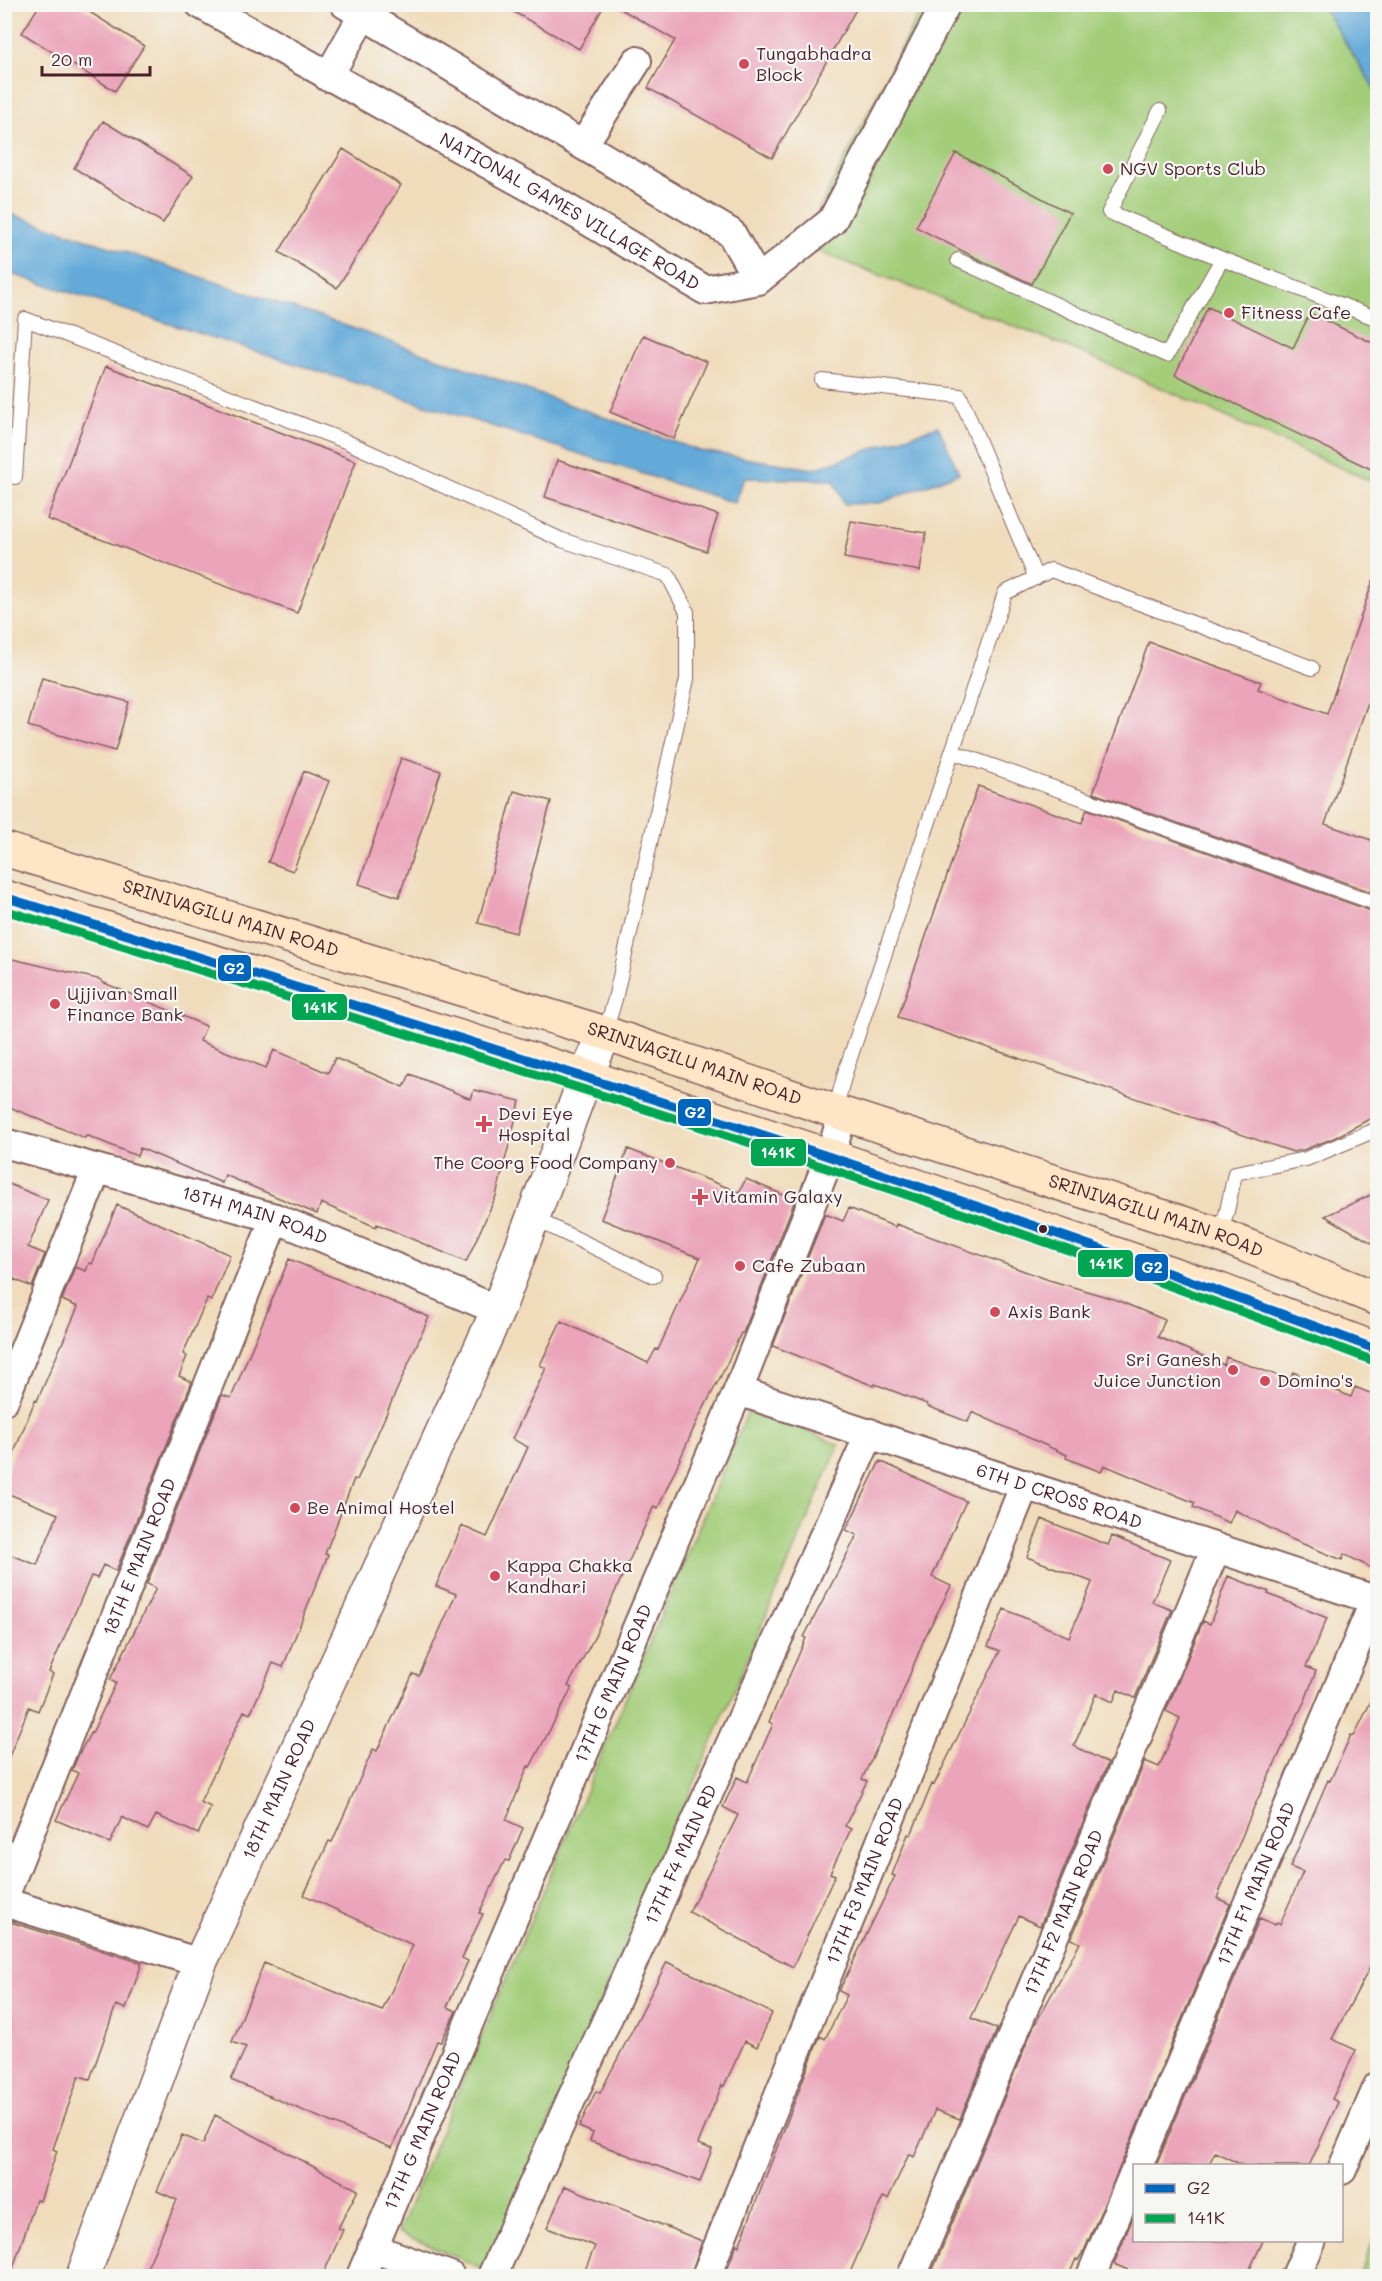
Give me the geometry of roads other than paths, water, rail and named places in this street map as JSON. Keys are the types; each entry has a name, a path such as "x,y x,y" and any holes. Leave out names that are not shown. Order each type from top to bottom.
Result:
{"main road":[{"name":"SRINIVAGILU MAIN ROAD","path":"4,849 605,1033 839,1113 1220,1235 1377,1299"},
{"path":"4,897 586,1076 830,1156 1220,1290 1377,1350"}],"street":[{"name":"NATIONAL GAMES VILLAGE ROAD","path":"200,4 546,196 705,290 758,280"},
{"path":"328,77 360,8 731,234 758,280 832,221 946,4"},
{"path":"583,145 637,61"},
{"name":"18TH MAIN ROAD","path":"83,2277 200,1963 498,1310 586,1076 605,1033"},
{"name":"17TH G MAIN ROAD","path":"361,2277 738,1391 830,1156 839,1113"},
{"name":"18TH MAIN ROAD","path":"4,1143 275,1218 498,1310"},
{"path":"4,1400 97,1168"},
{"name":"18TH E MAIN ROAD","path":"4,1897 275,1218"},
{"name":"6TH D CROSS ROAD","path":"738,1391 1376,1601"},
{"name":"17TH F4 MAIN RD","path":"492,2277 870,1433"},
{"name":"17TH F3 MAIN ROAD","path":"706,2277 1024,1484"},
{"name":"17TH F2 MAIN ROAD","path":"912,2277 1216,1548"},
{"name":"17TH F1 MAIN ROAD","path":"1139,2164 1376,1601"},
{"path":"4,1902 200,1963"},
{"path":"1343,2165 1377,2086"},
{"path":"1091,2277 1133,2175"},
{"path":"1296,2277 1312,2242"},
{"path":"372,2248 450,2277"}],"lane":[{"path":"1160,111 1109,212 1377,319"},
{"path":"958,260 1167,355 1222,259"},
{"path":"15,477 25,319 345,441 562,540 668,575 687,612 687,679 615,999 605,1033"},
{"path":"822,380 960,396 1036,578"},
{"path":"839,1113 845,1073 1005,593 1051,570 1312,668"},
{"path":"953,752 1377,904"},
{"path":"1220,1235 1235,1173 1306,1159 1377,1129"},
{"path":"533,1218 654,1276"}],"water":[{"path":"1322,5 1377,5 1377,93"},
{"path":"5,212 332,321 700,451 814,469 938,426 959,473 880,503 844,504 834,480 744,478 735,503 5,272"}],"place":[{"name":"Tungabhadra Block","path":"744,64"},
{"name":"NGV Sports Club","path":"1108,169"},
{"name":"Fitness Cafe","path":"1229,313"},
{"name":"Ujjivan Small Finance Bank","path":"55,1004"},
{"name":"Devi Eye Hospital","path":"484,1124"},
{"name":"The Coorg Food Company","path":"670,1163"},
{"name":"Vitamin Galaxy","path":"700,1197"},
{"name":"Cafe Zubaan","path":"740,1266"},
{"name":"Axis Bank","path":"995,1312"},
{"name":"Sri Ganesh Juice Junction","path":"1233,1370"},
{"name":"Domino's","path":"1265,1381"},
{"name":"Be Animal Hostel","path":"295,1508"},
{"name":"Kappa Chakka Kandhari","path":"495,1576"}]}
